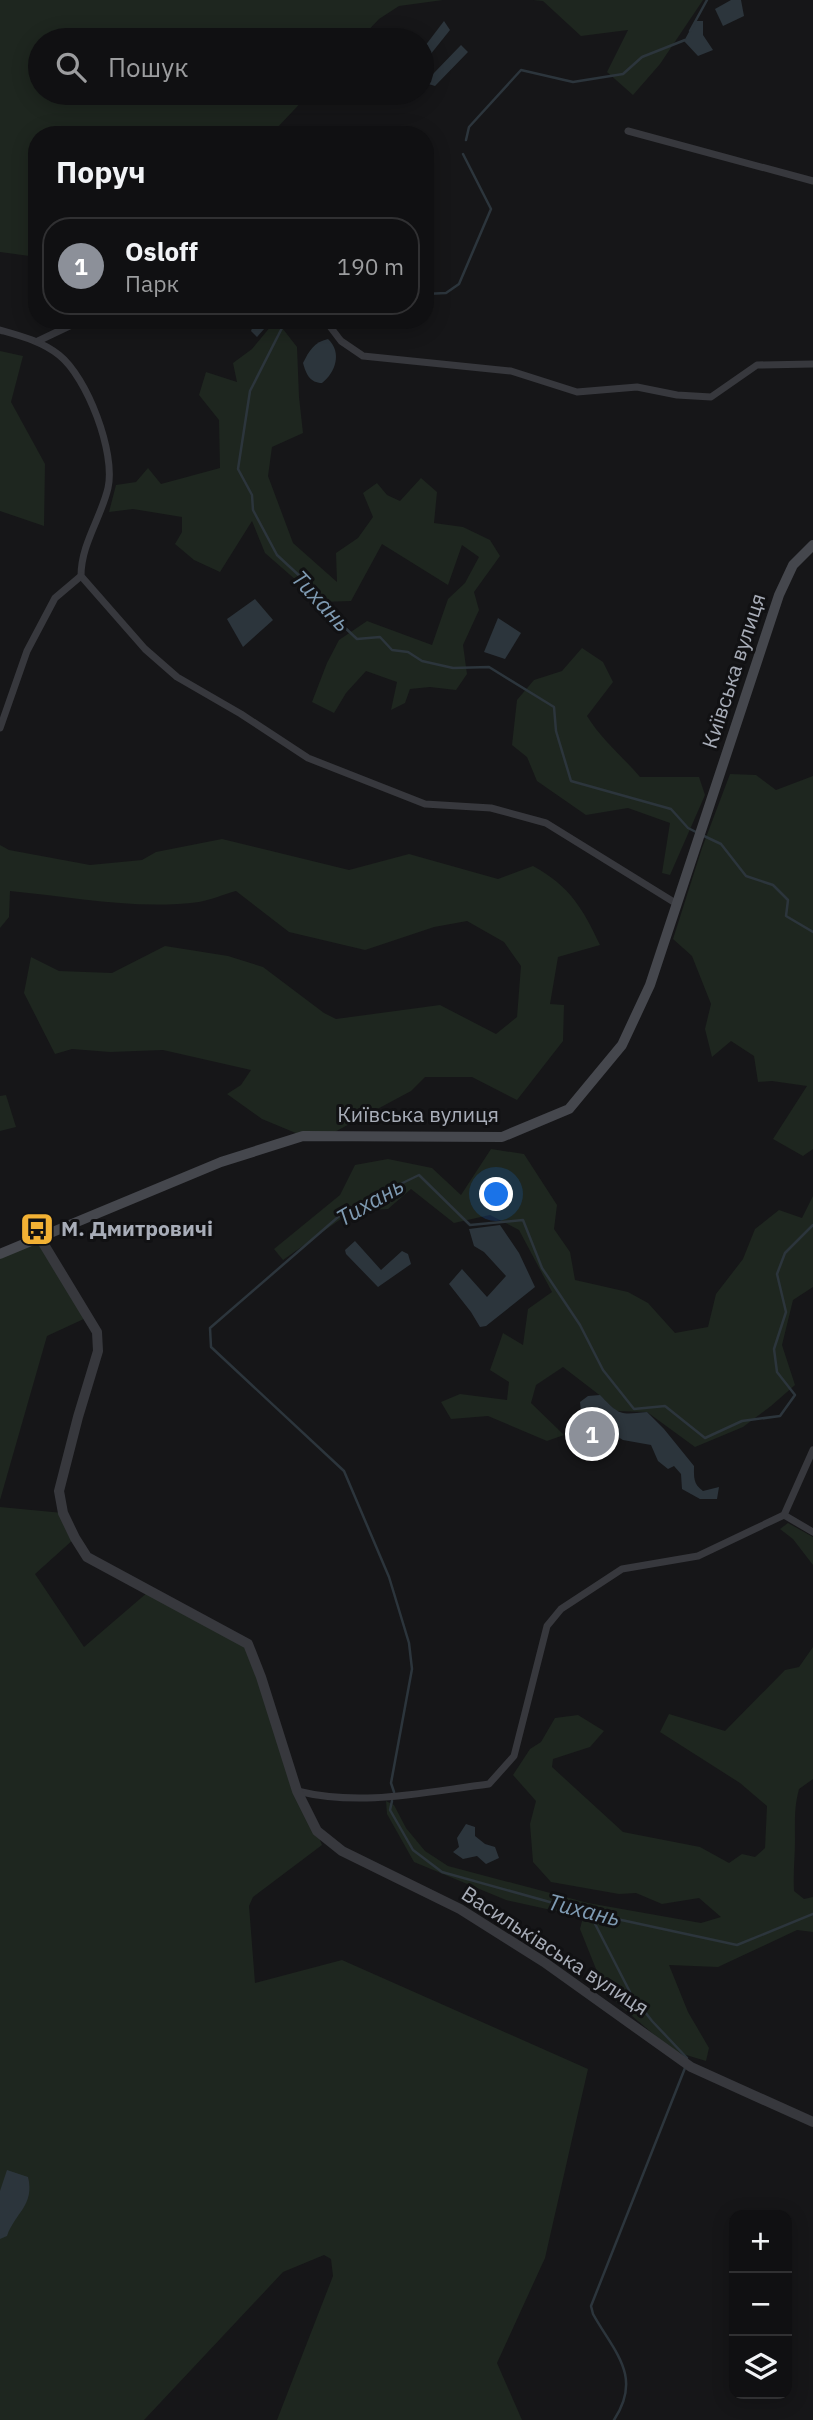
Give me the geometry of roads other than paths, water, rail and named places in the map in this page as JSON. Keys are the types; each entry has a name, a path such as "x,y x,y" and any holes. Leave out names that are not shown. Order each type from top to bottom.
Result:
{"main road":[{"name":"Київська вулиця","path":"0,1254 221,1162 303,1136 502,1137 569,1109 622,1045 650,985 779,595 793,565 813,545"}],"street":[{"path":"628,131 813,181"},
{"path":"38,341 63,329"},
{"path":"332,329 341,341 363,356 511,371 577,392 637,387 677,395 711,397 757,365 813,364"},
{"path":"0,330 38,341 62,357 80,383 101,424 108,452 109,487 81,561 81,576 145,649 177,677 241,713 308,758 425,804 491,808 546,823 677,904"},
{"path":"0,728 27,652 55,598 81,576"},
{"name":"Васильківська вулиця","path":"40,1238 97,1332 98,1351 59,1491 62,1513 86,1557 248,1644 297,1791 317,1831 342,1851 460,1909 544,1962 691,2067 813,2123"},
{"path":"297,1791 317,1796 374,1799 489,1784 514,1756 547,1626 561,1609 622,1569 698,1556 784,1515 813,1450"},
{"path":"784,1515 813,1532"}],"waterway":[{"name":"Тихань","path":"690,31 707,0"},
{"name":"Тихань","path":"466,140 469,127 521,70 573,82 623,74 642,57 685,40"},
{"name":"Тихань","path":"434,294 446,293 459,284 491,209 463,154"},
{"name":"Тихань","path":"281,329 250,391 238,469 252,495 253,510 277,555 332,606 339,622 357,639 380,637 392,650 408,652 422,661 453,668 489,667 554,707 556,731 571,781 671,809 688,828 696,832"},
{"name":"Тихань","path":"704,836 721,844 746,876 773,885 788,900 786,916 813,932"},
{"name":"Тихань","path":"394,1792 391,1783 412,1669 409,1643 389,1577 344,1471 211,1347 210,1328 345,1211 419,1175 470,1225 523,1220 542,1268 580,1325 603,1370 634,1409 665,1406 705,1438 742,1421 780,1416 795,1395 777,1372 774,1349 786,1312 777,1274 785,1253 813,1225"},
{"name":"Тихань","path":"392,1801 390,1810 413,1850 442,1872 589,1913 737,1945 813,1914"},
{"path":"590,1914 631,1994 687,2058"},
{"path":"614,2420 626,2390 626,2377 617,2353 593,2314 591,2306 685,2068"}],"place":[{"name":"М. Дмитровичі","path":"37,1229"},
{"name":"Osloff","path":"592,1434"}]}
